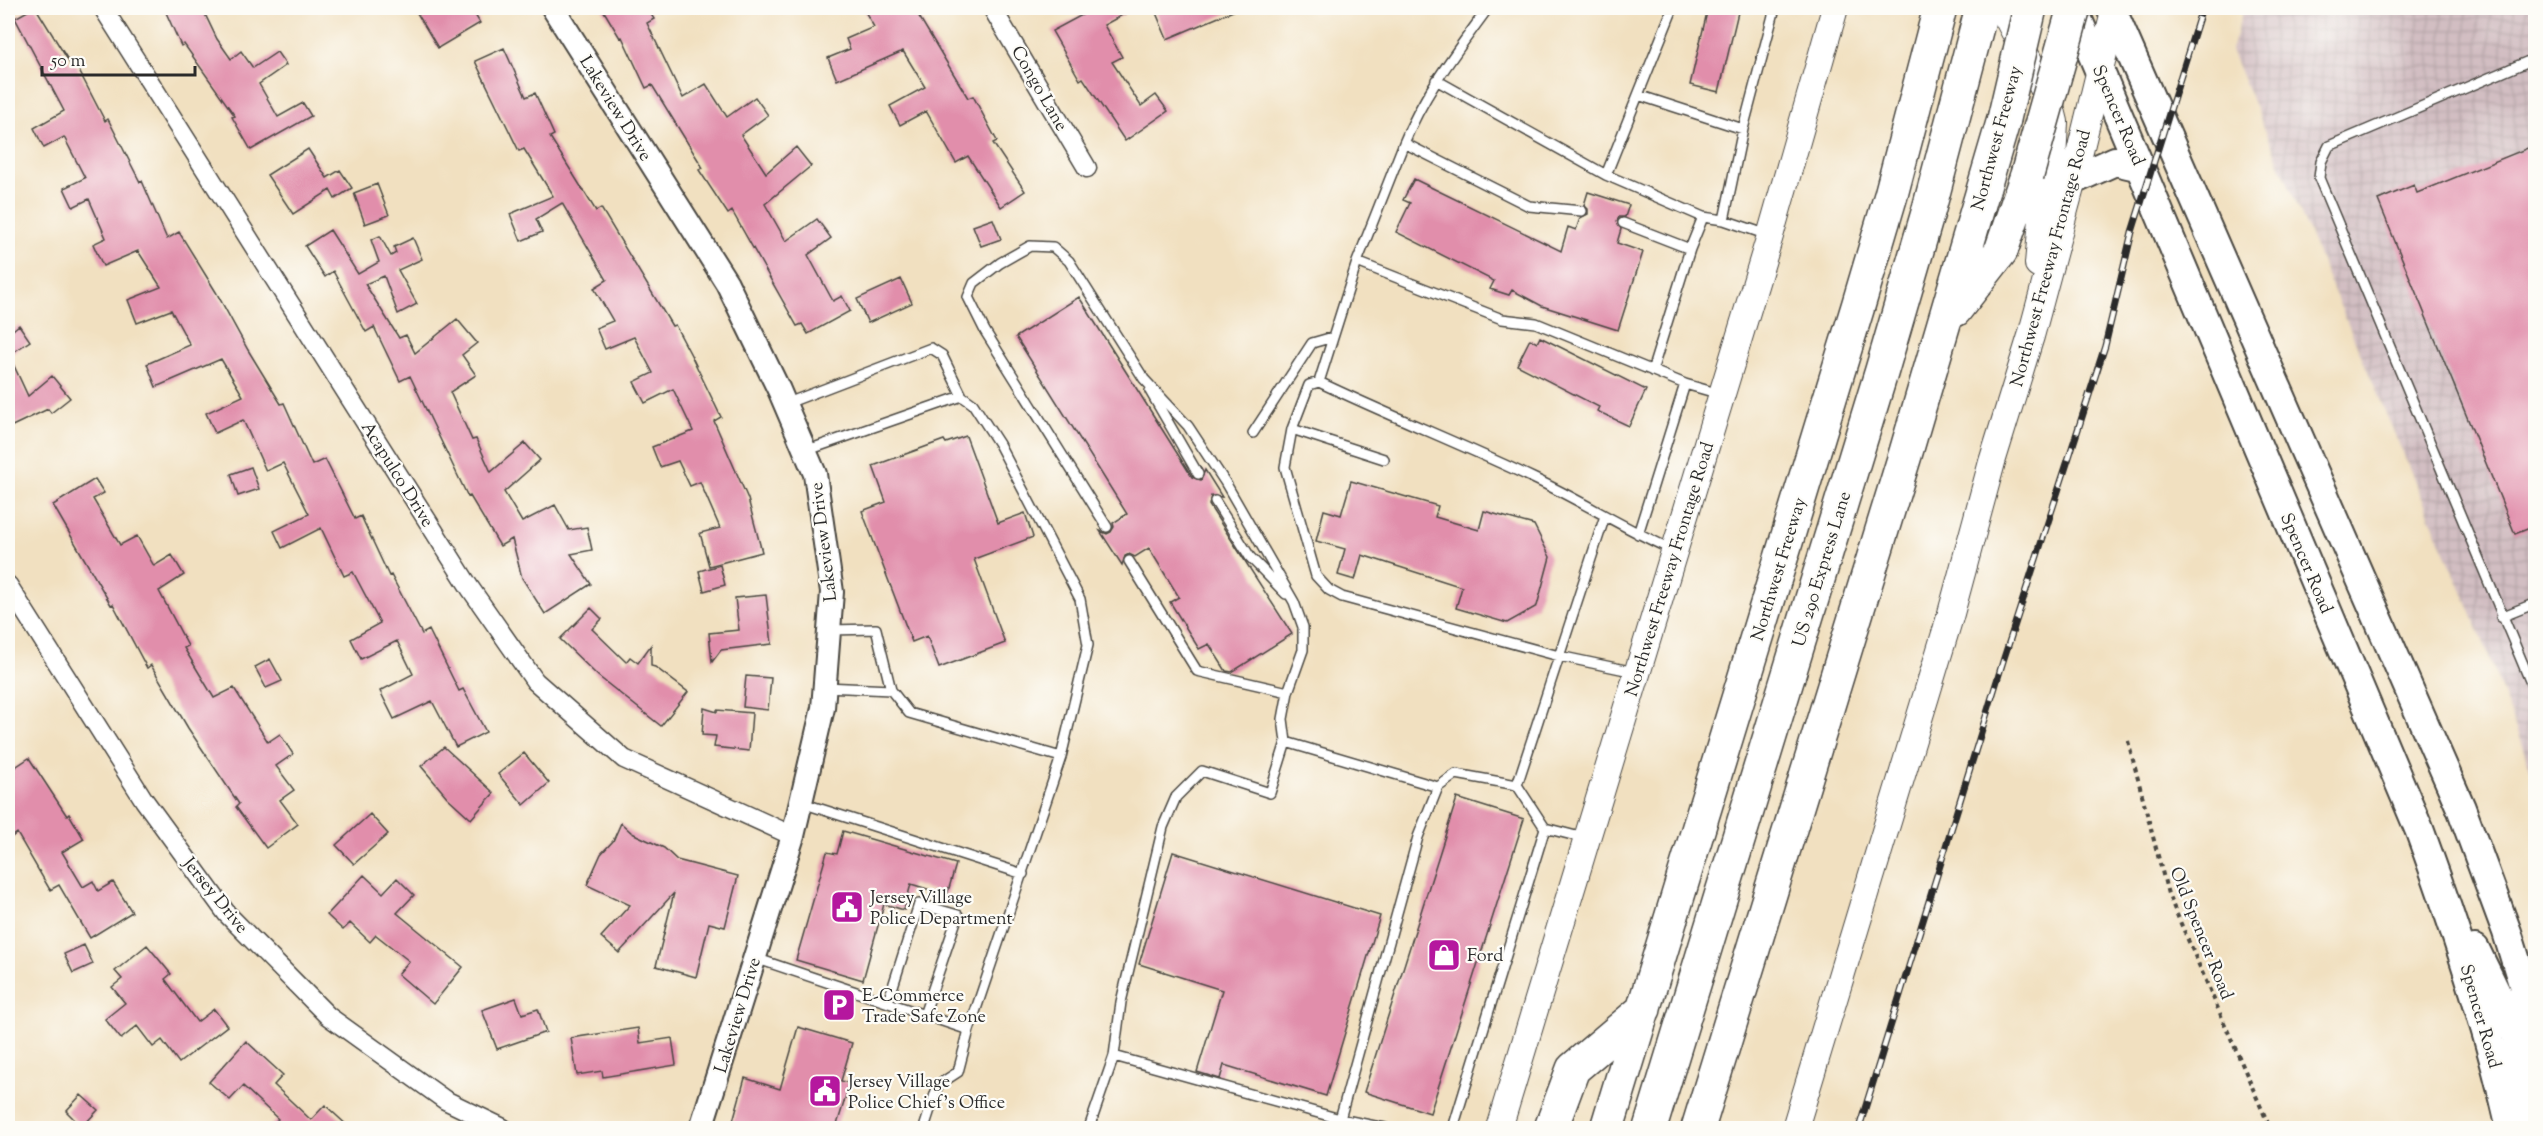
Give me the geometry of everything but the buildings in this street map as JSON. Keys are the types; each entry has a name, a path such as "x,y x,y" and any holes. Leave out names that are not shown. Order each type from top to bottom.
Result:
{"highway":[{"name":"Northwest Freeway","path":"1607,1128 1859,303 1894,184 1940,8"},
{"name":"US 290 Express Lane","path":"1650,1128 1882,370 1929,208 1982,8"},
{"name":"Northwest Freeway","path":"1698,1128 1944,323 2004,119 2030,8"},
{"path":"1944,323 2001,251 2027,175 2074,8"},
{"path":"1551,1128 1573,1069 1644,1009"}],"main road":[{"name":"Northwest Freeway Frontage Road","path":"1499,1128 1770,236 1835,8"},
{"path":"2002,8 2050,102 2055,122 2056,142 2044,197 2031,336"},
{"name":"Spencer Road","path":"2074,8 2414,818 2452,919 2479,1007 2511,1128"},
{"name":"Northwest Freeway Frontage Road","path":"1795,1128 1950,617 1992,462 2031,336 2101,70 2113,9"},
{"name":"Spencer Road","path":"2113,9 2461,808 2507,932 2535,1026"},
{"path":"2073,180 2115,161 2141,167"},
{"path":"2452,919 2480,955 2516,1034 2535,1116"}],"street":[{"name":"Acapulco Drive","path":"103,8 463,578 535,681 624,759 793,836"},
{"name":"Lakeview Drive","path":"553,8 727,283 785,405 814,474 832,592 823,708 793,836 701,1128"},
{"name":"Congo Lane","path":"1001,11 1087,168"},
{"name":"Jersey Drive","path":"8,585 144,800 227,914 328,1016 445,1100 503,1128"}],"lane":[{"path":"1319,382 1357,262 1414,116 1436,80 1488,8"},
{"path":"1606,175 1673,8"},
{"path":"1724,220 1743,129 1775,8"},
{"path":"2535,58 2329,146 2321,162 2319,178 2535,696"},
{"path":"1436,80 1606,175 1703,216 1724,220 1770,236"},
{"path":"1638,95 1743,129"},
{"path":"1404,143 1529,206 1582,211"},
{"path":"1653,371 1690,249 1703,216"},
{"path":"1623,224 1690,249"},
{"path":"1107,526 973,310 968,297 974,283 1000,263 1030,246 1053,247 1069,261 1144,379 1173,434 1198,474"},
{"path":"1357,262 1502,319 1536,322 1685,384 1722,395"},
{"path":"1253,433 1312,343 1333,337"},
{"path":"785,405 931,348 942,355 962,396 973,404 999,444 1080,599 1088,645 1061,758 969,1030 958,1072 938,1085 924,1128"},
{"path":"1089,1128 1114,1056 1121,1002 1134,938 1163,827 1176,797 1202,771 1270,793 1286,742 1283,719 1288,692 1304,650 1303,627 1294,602 1225,482 1188,426 1144,379"},
{"path":"1637,673 1559,656 1342,597 1329,590 1316,576 1285,468 1292,429 1310,385 1319,382 1458,442 1563,492 1638,534 1674,550"},
{"path":"1638,534 1685,384"},
{"path":"805,451 962,396"},
{"path":"1292,429 1384,459"},
{"path":"1215,501 1250,557 1294,602"},
{"path":"1517,785 1605,516"},
{"path":"1129,561 1197,671 1288,692"},
{"path":"2501,617 2535,603"},
{"path":"829,630 876,629 891,690 909,713 1061,758"},
{"path":"825,687 891,690"},
{"path":"1286,742 1438,788"},
{"path":"1340,1119 1418,837 1438,788 1456,774 1517,785 1545,828 1586,839"},
{"path":"801,803 1023,873"},
{"path":"1454,1128 1545,828"},
{"path":"888,1002 919,904 958,915 924,1015"},
{"path":"755,958 969,1030"},
{"path":"1114,1056 1340,1119 1385,1128"}],"path":[{"name":"Old Spencer Road","path":"2128,741 2168,894 2270,1128"}],"shaded area":[{"path":"2244,8 2535,8 2535,781 2486,648 2231,50"}],"railway":[{"path":"1859,1128 2004,658 2105,346 2132,232 2202,8"}],"place":[{"name":"Jersey Village Police Department","path":"847,907"},
{"name":"Ford","path":"1444,955"},
{"name":"E-Commerce Trade Safe Zone","path":"839,1005"},
{"name":"Jersey Village Police Chief's Office","path":"825,1091"}]}
